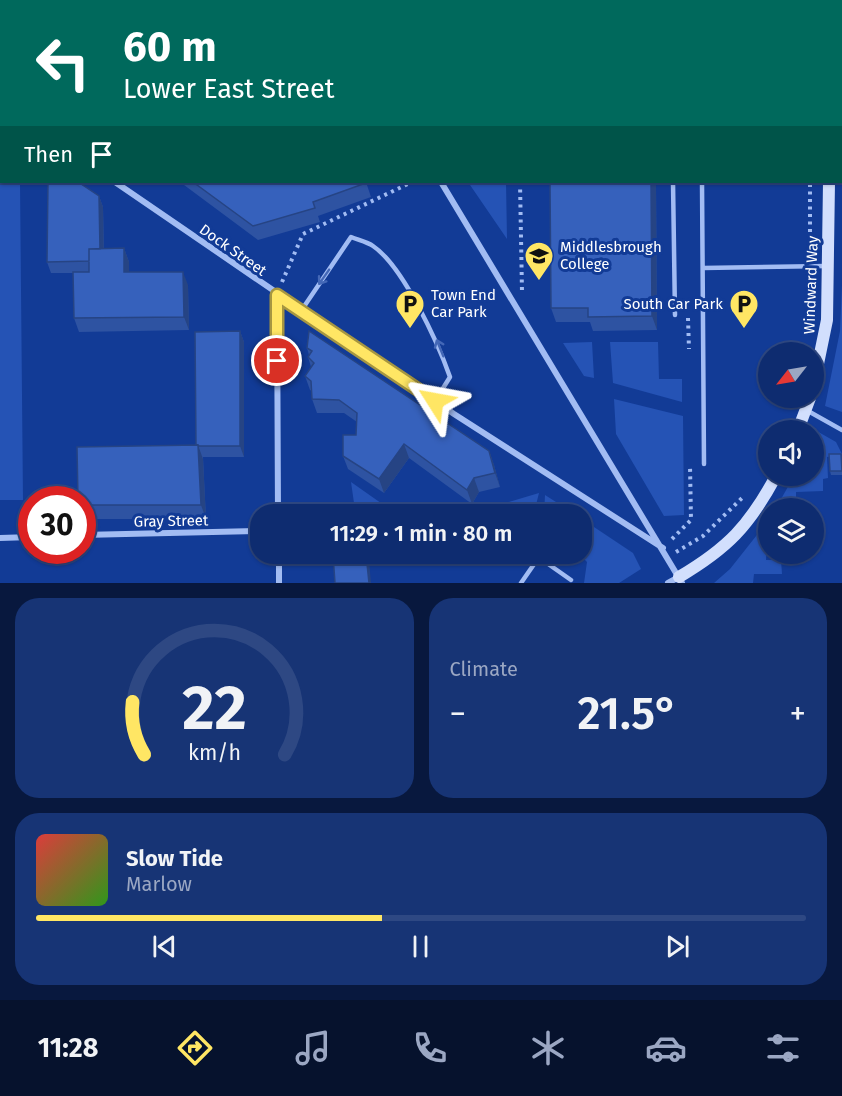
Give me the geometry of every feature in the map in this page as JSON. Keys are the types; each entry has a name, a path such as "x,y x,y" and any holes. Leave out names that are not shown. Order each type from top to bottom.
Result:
{"street":[{"name":"Dock Street","path":"116,183 435,401 663,548"},
{"path":"442,183 663,548 676,581 714,557 730,542 751,517 770,486"},
{"name":"Windward Way","path":"822,342 827,320 829,183"},
{"path":"277,295 278,504"},
{"path":"802,420 806,410"},
{"name":"Gray Street","path":"96,536 250,531"},
{"path":"0,538 18,537"},
{"path":"279,564 279,583"}],"lane":[{"path":"673,183 675,315"},
{"path":"702,183 704,464"},
{"path":"301,310 351,237 373,246 392,265 438,343 450,377 435,401"},
{"path":"703,268 827,266"},
{"path":"806,410 842,430"},
{"path":"521,583 531,564"},
{"path":"549,564 571,580"}],"path":[{"path":"277,295 303,234 410,183"},
{"path":"520,183 522,319"},
{"path":"810,183 810,238"},
{"path":"688,310 689,356"},
{"path":"663,548 691,520 690,461"},
{"path":"668,557 703,536 747,491"}],"shaded area":[{"path":"0,183 20,183 23,486 18,486 18,500 0,500"},
{"path":"469,183 506,183 507,239"},
{"path":"842,285 842,412 825,406 840,331"},
{"path":"592,342 594,378 584,376 563,343"},
{"path":"610,342 658,342 659,379 682,379 682,402 613,383"},
{"path":"614,399 683,416 684,515 664,516 616,434"},
{"path":"824,435 836,442 842,454 827,457 828,478 824,479"},
{"path":"351,482 382,504 354,504"},
{"path":"788,486 823,486 823,491 796,492 796,498 782,498"},
{"path":"539,493 536,504 502,504"},
{"path":"545,495 559,504 545,504"},
{"path":"592,526 633,553 641,569 619,583 584,583 587,564 592,564"},
{"path":"758,534 758,564 781,564 782,574 754,574 753,583 714,583 730,569"}],"building":[{"path":"48,183 80,183 99,196 100,249 89,249 89,261 47,262"},
{"path":"194,183 366,183 313,202 315,208 253,226"},
{"path":"550,183 651,183 652,316 588,317 588,308 551,308"},
{"path":"124,248 124,272 183,272 184,317 74,318 73,272 89,272 89,249"},
{"path":"240,331 240,446 196,445 195,332"},
{"path":"309,331 489,451 495,473 474,478 467,490 404,444 379,479 343,456 343,435 356,435 357,413 339,400 312,399 311,381 305,376 314,363 308,357 312,351 307,348"},
{"path":"198,445 201,505 96,505 96,486 78,486 77,447"},
{"path":"829,454 841,454 842,471 830,471"},
{"path":"334,564 367,564 369,583 335,583"}],"place":[{"name":"Middlesbrough College","path":"539,282"},
{"name":"Town End Car Park","path":"410,330"},
{"name":"South Car Park","path":"744,330"}],"route":[{"path":"277,361 277,295 435,401"}]}
